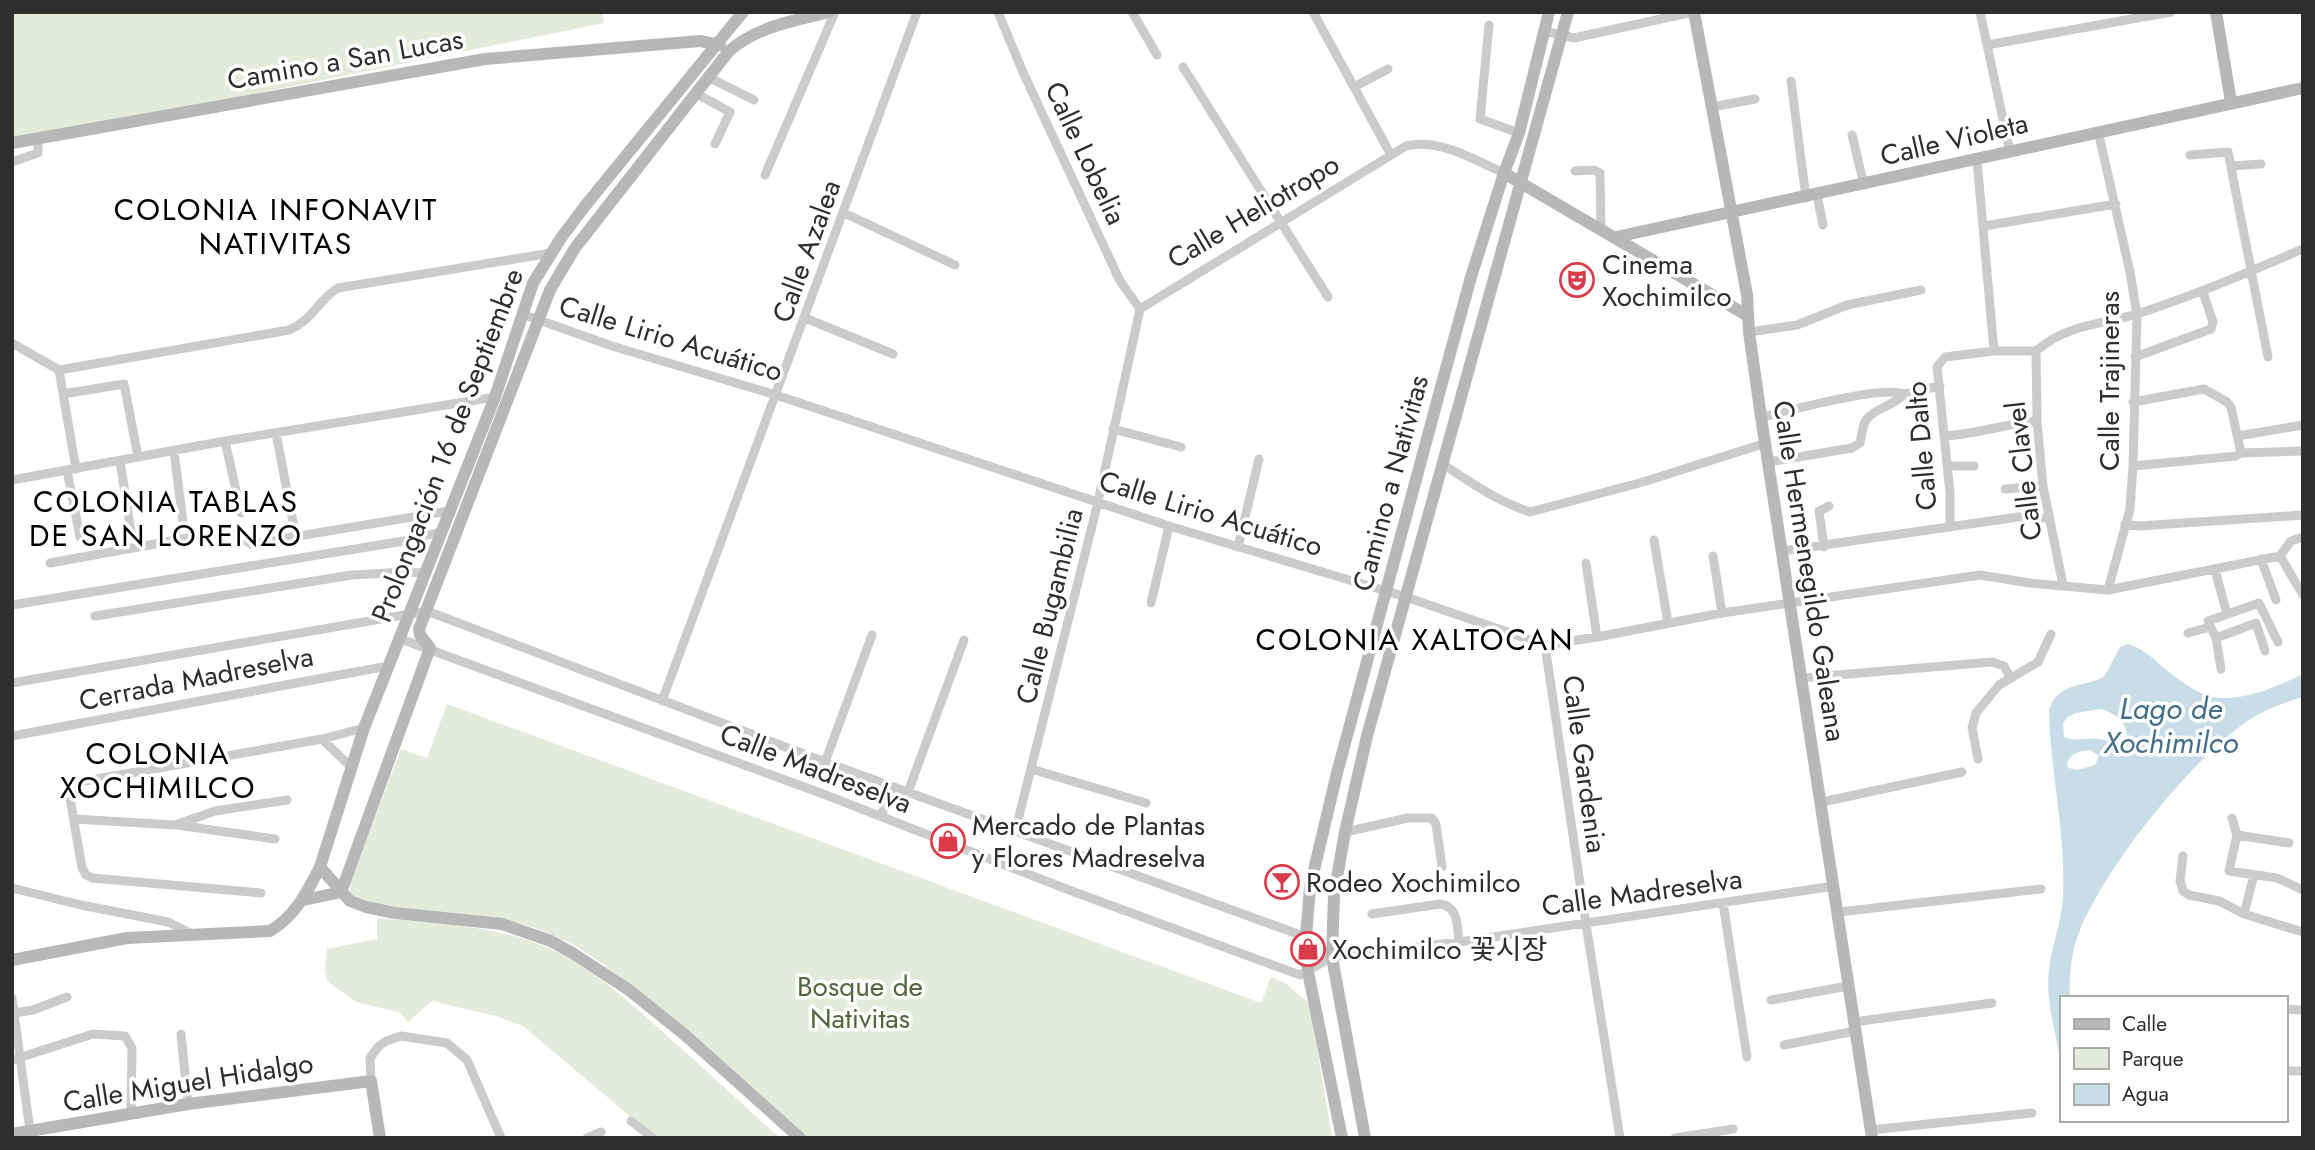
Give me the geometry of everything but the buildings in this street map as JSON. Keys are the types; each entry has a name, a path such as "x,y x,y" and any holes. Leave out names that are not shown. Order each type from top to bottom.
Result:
{"main road":[{"name":"Prolongación 16 de Septiembre","path":"12,960 127,938 270,932 284,922 304,900 320,867 364,728 398,638 495,397 533,283 551,253 606,178 743,12"},
{"name":"Prolongación 16 de Septiembre","path":"430,648 420,635 419,629 537,320 565,262 729,51 768,27 832,12"},
{"name":"Camino a Nativitas","path":"1342,1138 1308,972 1306,937 1310,887 1337,773 1471,277 1519,133 1549,12"},
{"name":"Camino a Nativitas","path":"1365,1138 1332,957 1334,895 1345,832 1367,736 1568,12"},
{"name":"Calle Hermenegildo Galeana","path":"1694,12 1747,295 1749,332 1761,416 1872,1134"},
{"path":"2216,12 2231,102"},
{"name":"Camino a San Lucas","path":"12,143 485,59 700,41 713,48"},
{"path":"713,48 729,51"},
{"name":"Calle Violeta","path":"1616,237 2303,88"},
{"name":"Calle Heliotropo","path":"1504,173 1748,316"},
{"path":"341,892 430,648"},
{"path":"320,867 350,901 366,907 395,913 502,924 551,941 629,990 685,1035 800,1138"},
{"path":"304,900 341,892"},
{"path":"371,1081 380,1138"},
{"name":"Calle Miguel Hidalgo","path":"12,1134 31,1134 188,1104 371,1081"}],"street":[{"path":"765,175 832,12"},
{"name":"Calle Azalea","path":"663,701 916,12"},
{"name":"Calle Lobelia","path":"998,12 1120,281 1140,309"},
{"path":"1132,12 1157,55"},
{"path":"1313,12 1391,155"},
{"path":"1544,31 1574,38 1694,12"},
{"path":"1980,12 2010,152"},
{"path":"1987,45 2171,12"},
{"path":"1489,24 1480,119 1519,133"},
{"path":"1183,67 1328,297"},
{"path":"1354,87 1388,69"},
{"path":"708,77 754,100"},
{"path":"1791,81 1812,196 1823,225"},
{"path":"696,93 730,112 715,144"},
{"path":"1712,107 1755,99"},
{"name":"Calle Trajineras","path":"2098,131 2116,204 2137,315 2130,509 2108,590"},
{"path":"1852,135 1864,185"},
{"path":"12,162 38,153 38,139"},
{"name":"Calle Heliotropo","path":"1140,309 1406,146 1421,142 1444,147 1504,173"},
{"path":"2190,155 2228,152 2268,357"},
{"path":"1977,160 1994,351 2036,351 2049,340 2070,329 2137,315 2203,292 2303,249"},
{"path":"2231,166 2261,164"},
{"path":"1575,171 1594,170 1600,173 1601,230"},
{"path":"1984,226 2116,204"},
{"path":"844,212 955,265"},
{"path":"12,344 59,370 174,352 289,330 301,325 316,312 331,292 338,288 551,253"},
{"path":"1749,332 1797,325 1847,305 1921,289"},
{"path":"2135,357 2211,329 2213,322 2203,292"},
{"name":"Calle Bugambilia","path":"1016,832 1098,502 1140,309"},
{"name":"Calle Lirio Acuático","path":"522,314 612,346 776,395 1169,526 1406,597 1545,645 1722,613 1980,575 2030,583 2108,590 2280,556"},
{"path":"805,318 893,354"},
{"name":"Calle Dalto","path":"1950,527 1945,436 1937,367 1945,357 1994,351"},
{"name":"Calle Clavel","path":"2036,351 2037,421 2043,486 2063,585"},
{"path":"59,370 80,537"},
{"path":"63,394 124,384 138,457"},
{"path":"1761,416 1885,392 1897,391 1904,394 1940,386"},
{"path":"2133,402 2204,389 2227,402 2241,453"},
{"path":"1768,462 1852,448 1860,443 1866,421 1904,394"},
{"path":"12,480 225,441 495,397"},
{"path":"1945,436 2037,421"},
{"path":"2238,436 2303,425"},
{"path":"1113,429 1181,447"},
{"path":"276,433 296,538"},
{"path":"225,441 241,513"},
{"path":"1444,465 1477,487 1530,512 1619,489 1766,443"},
{"path":"174,451 183,522"},
{"path":"2133,466 2236,456 2241,453 2303,451"},
{"path":"1238,547 1259,459"},
{"path":"120,461 131,532"},
{"path":"1947,466 1974,466"},
{"path":"2005,488 2043,486"},
{"path":"1824,547 1819,511 1829,506"},
{"path":"50,563 215,533 230,532 251,544 448,511"},
{"path":"2125,524 2139,526 2303,515"},
{"path":"1782,551 2018,517 2048,518"},
{"path":"1151,603 1169,526"},
{"path":"12,606 440,533"},
{"path":"2303,537 2291,541 2280,556 2303,595"},
{"path":"1654,540 1668,623"},
{"path":"1713,555 1722,613"},
{"path":"2261,559 2276,600"},
{"path":"1586,564 1597,637"},
{"path":"2215,570 2227,614"},
{"path":"95,617 352,575 425,573"},
{"path":"2221,669 2216,638 2208,621 2259,603 2278,642"},
{"path":"12,683 427,611"},
{"name":"Calle Madreselva","path":"427,611 825,762 1306,937 1332,957"},
{"path":"2216,638 2256,623 2264,651"},
{"path":"2188,633 2210,627"},
{"path":"1978,759 1972,728 1976,713 1999,685 2038,662 2051,634"},
{"path":"825,762 872,635"},
{"name":"Calle Madreselva","path":"398,638 1300,975 1332,957 1459,942 1834,886"},
{"path":"908,792 964,640"},
{"name":"Calle Gardenia","path":"1545,645 1620,1138"},
{"path":"1801,678 1992,662 2004,666 2010,677"},
{"name":"Cerrada Madreselva","path":"12,736 388,666"},
{"path":"261,893 92,878 86,875 82,868 69,792 74,782 322,738 364,728"},
{"path":"322,738 352,768"},
{"path":"1031,769 1146,803"},
{"path":"1822,802 1962,772"},
{"path":"881,817 893,787"},
{"path":"175,825 215,811 287,800"},
{"path":"1345,832 1408,818 1432,818 1436,824 1442,867"},
{"path":"2232,818 2237,835 2229,871 2277,878 2303,890"},
{"path":"75,820 175,825 275,839"},
{"path":"2237,835 2289,843"},
{"path":"2183,856 2180,881 2183,891 2199,898 2219,901 2244,914 2303,933"},
{"path":"2244,914 2253,875"},
{"path":"12,888 168,922 195,936"},
{"path":"1839,912 2041,889"},
{"path":"1723,903 1747,1057"},
{"path":"1372,914 1448,905 1455,913 1459,942"},
{"path":"1771,1000 1848,986"},
{"path":"14,1013 33,1010 67,997"},
{"path":"12,999 16,1059 31,1134"},
{"path":"1784,1045 1855,1027 1993,1003"},
{"path":"16,1059 93,1034 125,1036 132,1048 131,1115"},
{"path":"181,1034 188,1104"},
{"path":"371,1081 370,1058 386,1041 401,1035 447,1043 467,1060 501,1138"},
{"path":"1872,1134 2032,1113"},
{"path":"631,1121 653,1138"},
{"path":"1675,1138 1733,1129"},
{"path":"587,1138 601,1132"}],"green space":[{"path":"12,12 602,12 604,23 12,143"},
{"name":"Bosque de Nativitas","path":"447,704 1261,1003 1271,977 1285,983 1310,1004 1332,1138 803,1138 634,988 581,949 541,930 518,923 399,907 353,896 350,891 351,881 401,749 427,758"},
{"path":"377,918 454,925 511,935 570,959 623,997 780,1138 659,1138 523,1026 496,1016 432,1001 408,1022 399,1012 356,1002 327,981 327,949 377,939"}],"water":[{"name":"Lago de Xochimilco","path":"2128,644 2149,655 2185,684 2213,697 2231,698 2252,694 2303,674 2303,697 2254,717 2205,757 2153,815 2107,879 2078,935 2071,966 2070,996 2060,996 2060,1059 2048,993 2050,960 2062,905 2063,872 2049,709 2065,689 2104,677 2120,647","holes":["2100,709 2112,713 2124,725 2127,743 2064,737 2063,723 2068,717","2091,750 2099,756 2095,765 2077,770 2067,765 2073,755 2079,752"]}],"place":[{"name":"Cinema Xochimilco","path":"1577,280"},
{"name":"Mercado de Plantas y Flores Madreselva","path":"948,841"},
{"name":"Rodeo Xochimilco","path":"1282,882"},
{"name":"Xochimilco 꽃시장","path":"1308,949"}],"district":[{"name":"COLONIA INFONAVIT NATIVITAS","path":"276,227"},
{"name":"COLONIA TABLAS DE SAN LORENZO","path":"166,519"},
{"name":"COLONIA XALTOCAN","path":"1415,640"},
{"name":"COLONIA XOCHIMILCO","path":"158,771"}]}
